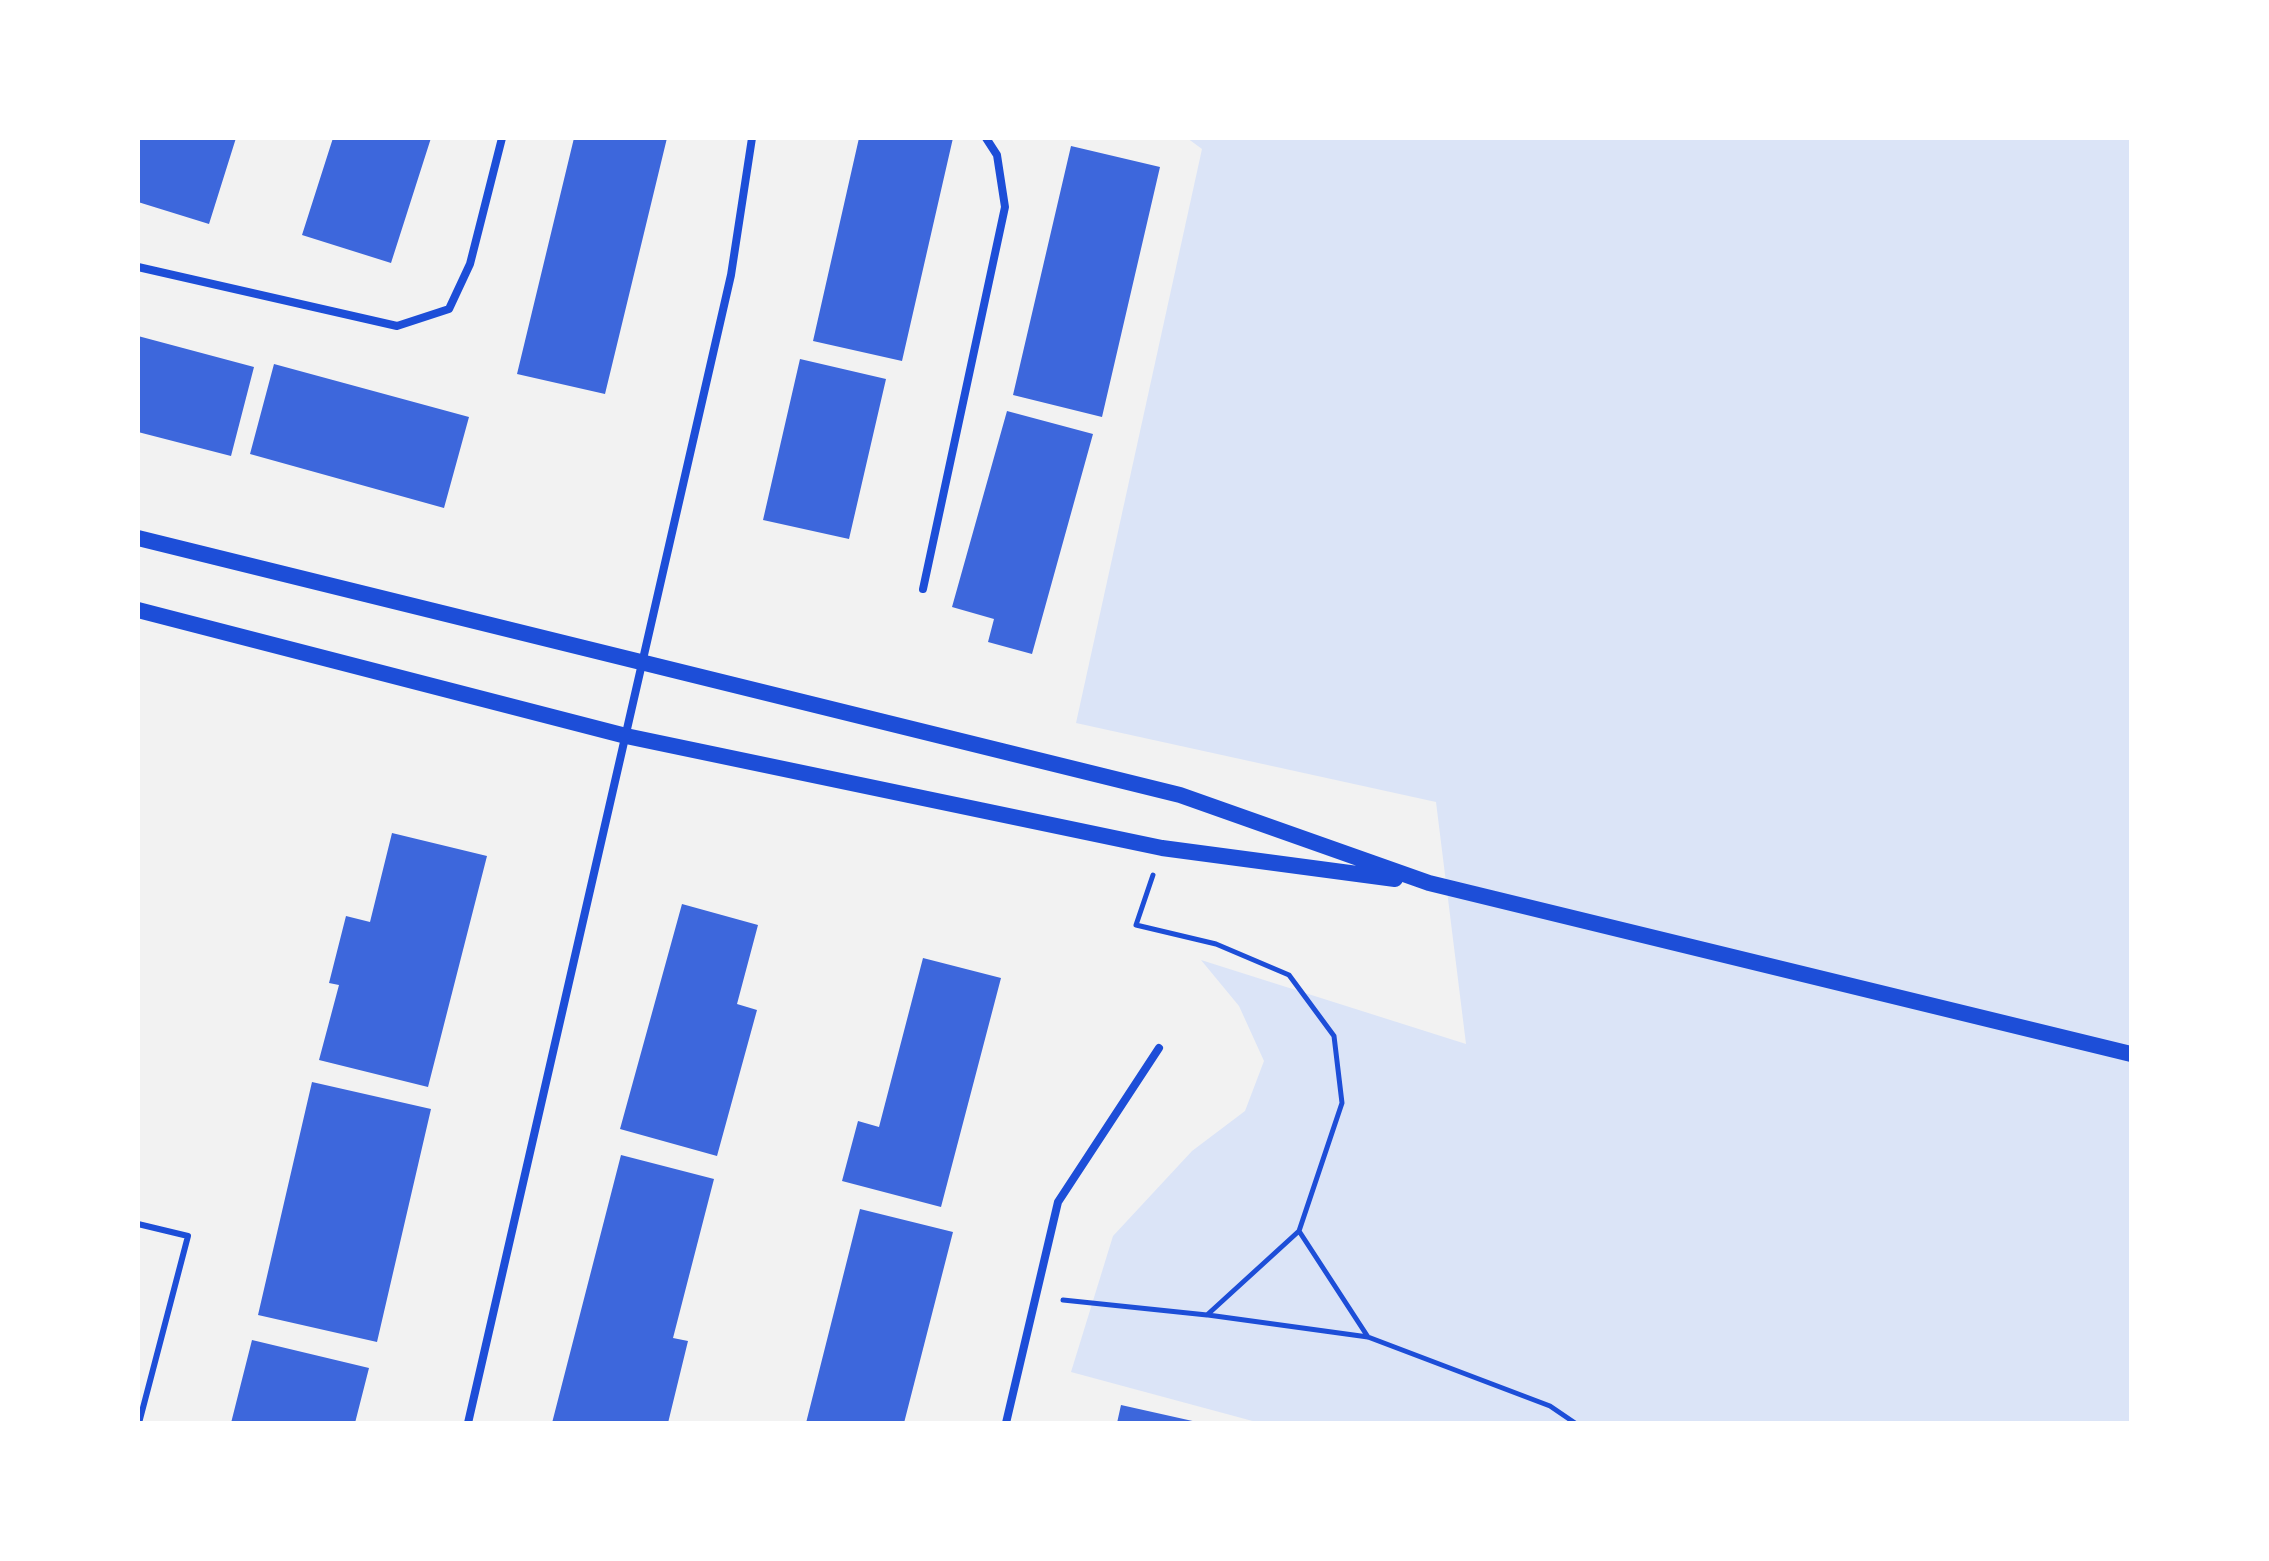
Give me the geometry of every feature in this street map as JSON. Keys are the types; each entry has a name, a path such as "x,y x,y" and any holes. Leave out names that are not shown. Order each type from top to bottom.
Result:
{"main road":[{"path":"138,538 1180,795 1429,883 2131,1054"},
{"path":"138,610 626,736 1162,848 1429,883"}],"street":[{"path":"138,267 397,326 449,309 470,264 502,138"},
{"path":"468,1423 731,275 752,138"},
{"path":"923,589 1005,207 997,155 986,138"},
{"path":"1006,1423 1058,1202 1159,1048"}],"lane":[{"path":"138,1224 188,1236 139,1423"}],"path":[{"path":"1162,848 1136,925 1216,944 1289,975 1334,1036 1342,1103 1299,1231 1207,1315"},
{"path":"1299,1231 1368,1337"},
{"path":"1036,1297 1207,1315 1368,1337 1550,1406 1575,1423"}],"shaded area":[{"path":"1187,138 2131,138 2131,1423 1260,1423 1071,1372 1113,1236 1192,1151 1245,1111 1264,1061 1239,1006 1201,960 1466,1044 1436,802 1076,723 1202,149"}],"building":[{"path":"139,138 236,138 209,224 138,202"},
{"path":"333,138 431,138 391,263 302,235"},
{"path":"574,138 667,138 605,394 517,374"},
{"path":"859,138 953,138 902,361 813,341"},
{"path":"1071,146 1160,167 1102,417 1013,395"},
{"path":"138,336 254,367 231,456 138,432"},
{"path":"800,359 886,379 849,539 763,520"},
{"path":"274,364 469,417 444,508 250,454"},
{"path":"1007,411 1093,434 1032,654 988,642 994,619 952,607"},
{"path":"392,833 487,856 428,1087 319,1060 339,985 329,983 346,916 370,922"},
{"path":"682,904 758,925 737,1004 757,1010 717,1156 620,1129"},
{"path":"923,958 1001,978 941,1207 842,1181 858,1121 879,1127"},
{"path":"312,1082 431,1109 377,1342 258,1315"},
{"path":"621,1155 714,1179 673,1338 688,1341 668,1423 552,1423"},
{"path":"860,1209 953,1232 904,1423 806,1423"},
{"path":"252,1340 369,1368 355,1423 231,1423"},
{"path":"1121,1405 1197,1422 1117,1423"}]}
